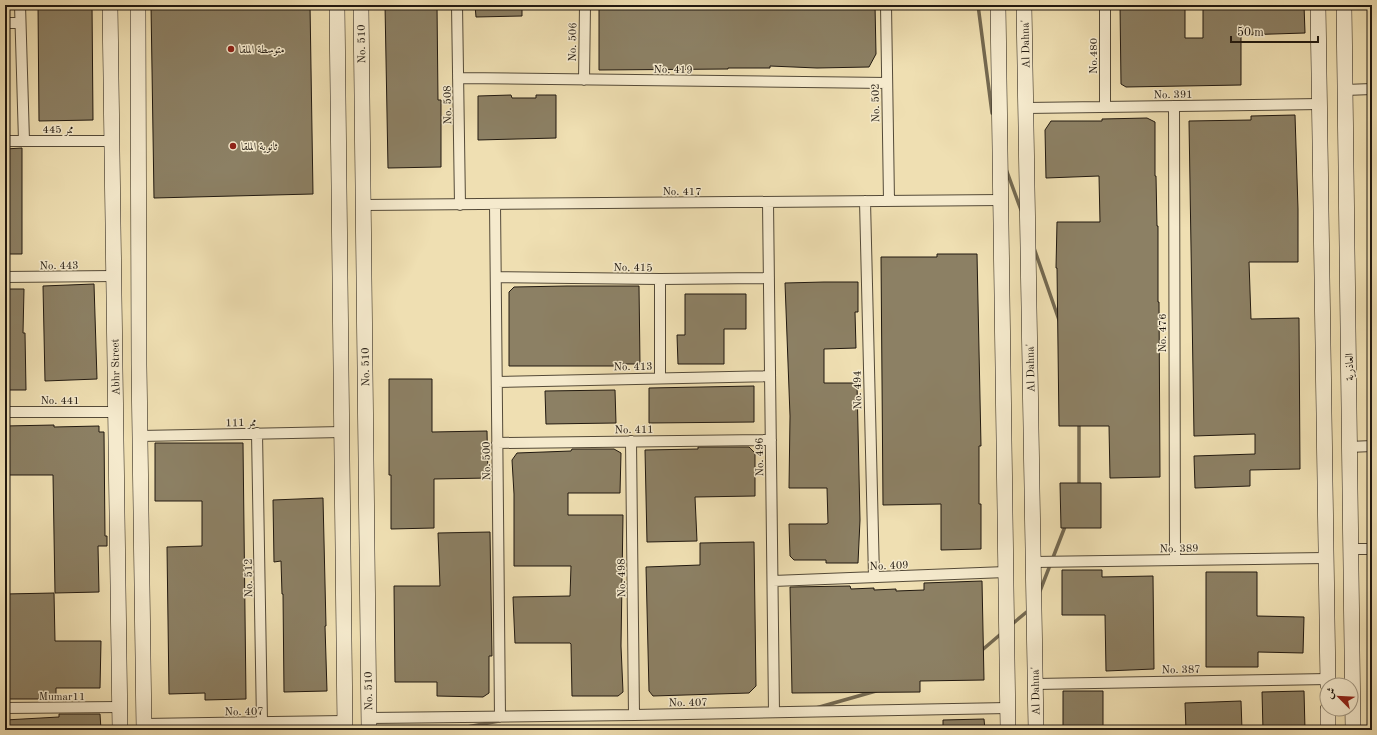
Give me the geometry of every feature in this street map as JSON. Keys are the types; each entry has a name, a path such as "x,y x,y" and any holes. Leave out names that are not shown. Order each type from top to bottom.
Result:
{"street":[{"path":"20,5 24,141"},
{"name":"Abhr Street","path":"110,5 120,730"},
{"path":"138,5 140,436 144,727"},
{"path":"337,5 345,726"},
{"name":"No. 510","path":"361,5 369,724"},
{"name":"No. 508","path":"457,5 460,205"},
{"name":"No. 506","path":"584,80 585,5"},
{"name":"No. 502","path":"886,5 889,201"},
{"path":"998,5 1002,206 1008,730"},
{"name":"Al Dahna'","path":"1024,5 1036,730"},
{"name":"No.480","path":"1105,5 1105,107"},
{"path":"1318,5 1328,677"},
{"name":"العاذرية","path":"1344,5 1353,730"},
{"path":"5,23 20,23"},
{"name":"No. 419","path":"458,78 887,83"},
{"path":"1345,90 1372,89"},
{"name":"No. 391","path":"1026,108 1320,104"},
{"name":"No. 476","path":"1174,106 1175,560"},
{"name":"ممر 445","path":"5,142 112,141"},
{"name":"No. 417","path":"363,206 865,201 1002,206"},
{"name":"No. 494","path":"865,201 874,577"},
{"name":"No. 496","path":"768,202 774,712"},
{"name":"No. 500","path":"495,204 500,717"},
{"path":"340,207 363,206"},
{"path":"1002,206 1028,210"},
{"path":"1321,261 1347,262"},
{"name":"No. 443","path":"5,277 114,276"},
{"name":"No. 415","path":"496,277 660,279 769,278"},
{"path":"660,279 660,378"},
{"name":"No. 413","path":"497,382 770,376"},
{"name":"No. 441","path":"5,412 116,412"},
{"name":"ممر 111","path":"140,436 342,432"},
{"name":"No. 512","path":"257,434 262,722"},
{"name":"No. 411","path":"497,443 771,440"},
{"name":"No. 498","path":"632,441 634,715"},
{"path":"1350,447 1372,446"},
{"path":"1351,549 1372,549"},
{"name":"No. 389","path":"1033,562 1326,558"},
{"name":"No. 409","path":"772,581 1006,572"},
{"name":"No. 387","path":"1035,684 1319,682"},
{"name":"Mumar11","path":"5,708 120,707"},
{"name":"No. 407","path":"369,724 500,717 1008,708"},
{"path":"1328,717 1328,730"},
{"name":"No. 407","path":"144,727 262,722 345,726"}],"building":[{"path":"38,5 92,5 93,120 39,121"},
{"path":"151,5 310,5 313,194 154,198"},
{"path":"385,5 437,5 438,100 441,100 441,167 388,168"},
{"path":"475,5 522,5 522,16 476,17"},
{"path":"599,5 875,5 876,54 869,67 817,68 770,66 770,68 728,69 599,70"},
{"path":"1120,5 1185,5 1185,38 1203,38 1203,5 1304,5 1305,33 1241,35 1241,85 1126,87 1121,84"},
{"path":"511,95 512,98 536,98 536,95 556,95 556,138 478,140 478,96"},
{"path":"1295,115 1298,262 1249,262 1251,319 1299,318 1300,469 1250,470 1250,486 1195,488 1194,456 1255,454 1255,434 1194,436 1189,121 1251,120 1251,116"},
{"path":"1147,118 1155,122 1155,176 1158,226 1160,477 1110,478 1109,426 1059,426 1056,268 1057,222 1100,222 1099,176 1046,178 1045,130 1051,121 1102,121 1102,119"},
{"path":"22,148 22,254 5,254 5,149"},
{"path":"937,254 977,254 981,446 979,446 981,549 941,550 941,504 883,505 881,257 937,257"},
{"path":"858,282 858,312 855,312 856,348 824,349 824,383 857,383 860,520 858,563 826,563 826,560 794,560 790,556 789,524 828,523 827,488 789,488 790,416 785,283"},
{"path":"94,284 97,379 45,381 43,286"},
{"path":"639,286 640,364 618,364 618,366 509,366 509,292 514,287"},
{"path":"5,289 24,289 23,333 25,333 26,390 5,390"},
{"path":"685,294 746,294 746,329 724,329 724,364 678,364 677,335 685,335"},
{"path":"389,379 432,379 432,432 487,431 488,478 434,479 434,528 391,529 391,475 389,475"},
{"path":"754,386 754,422 649,423 649,388"},
{"path":"615,390 616,423 546,424 545,391"},
{"path":"54,425 54,427 99,426 99,432 104,432 105,536 107,536 107,546 98,546 99,592 55,593 53,475 5,475 5,426"},
{"path":"155,443 243,443 246,699 205,700 205,693 169,694 167,547 202,546 202,501 155,501"},
{"path":"698,447 749,447 755,453 755,496 695,497 697,541 647,542 645,450 698,449"},
{"path":"572,449 614,449 621,453 620,493 568,493 568,515 623,515 621,646 623,692 618,696 572,696 570,643 515,643 513,597 570,596 571,566 514,566 514,494 512,460 517,453 571,451"},
{"path":"1060,483 1101,483 1101,528 1061,528"},
{"path":"323,498 327,691 284,692 283,594 281,561 274,562 273,500"},
{"path":"490,532 492,656 489,656 489,693 483,697 437,696 437,682 395,682 394,586 440,586 438,533"},
{"path":"754,542 756,686 749,693 653,696 649,691 646,567 700,565 700,543"},
{"path":"1062,570 1102,570 1102,577 1153,576 1154,669 1106,671 1105,615 1062,615"},
{"path":"1206,572 1257,572 1257,616 1304,617 1303,653 1258,652 1258,667 1206,667"},
{"path":"982,581 984,680 920,681 920,692 792,693 790,587 850,586 851,589 874,588 874,590 896,589 896,591 924,590 924,583"},
{"path":"54,593 55,641 101,641 100,688 56,688 56,699 5,699 5,594"},
{"path":"1063,691 1103,691 1103,729 1063,729"},
{"path":"1304,691 1305,730 1263,730 1262,692"},
{"path":"1241,701 1242,730 1186,730 1185,703"},
{"path":"59,714 100,714 101,730 5,730 5,720 59,717"},
{"path":"984,719 985,730 943,730 943,720"}],"waterway":[{"path":"978,5 992,113"},
{"path":"1006,169 1021,210"},
{"path":"1034,248 1059,320"},
{"path":"1079,423 1079,486"},
{"path":"1040,591 1066,524"},
{"path":"1011,625 1029,610"},
{"path":"981,651 1002,633"},
{"path":"816,708 876,691"},
{"path":"451,730 499,721"}],"place":[{"name":"متوسطة الملقا","path":"231,49"},
{"name":"ثانوية الملقا","path":"233,146"}]}
